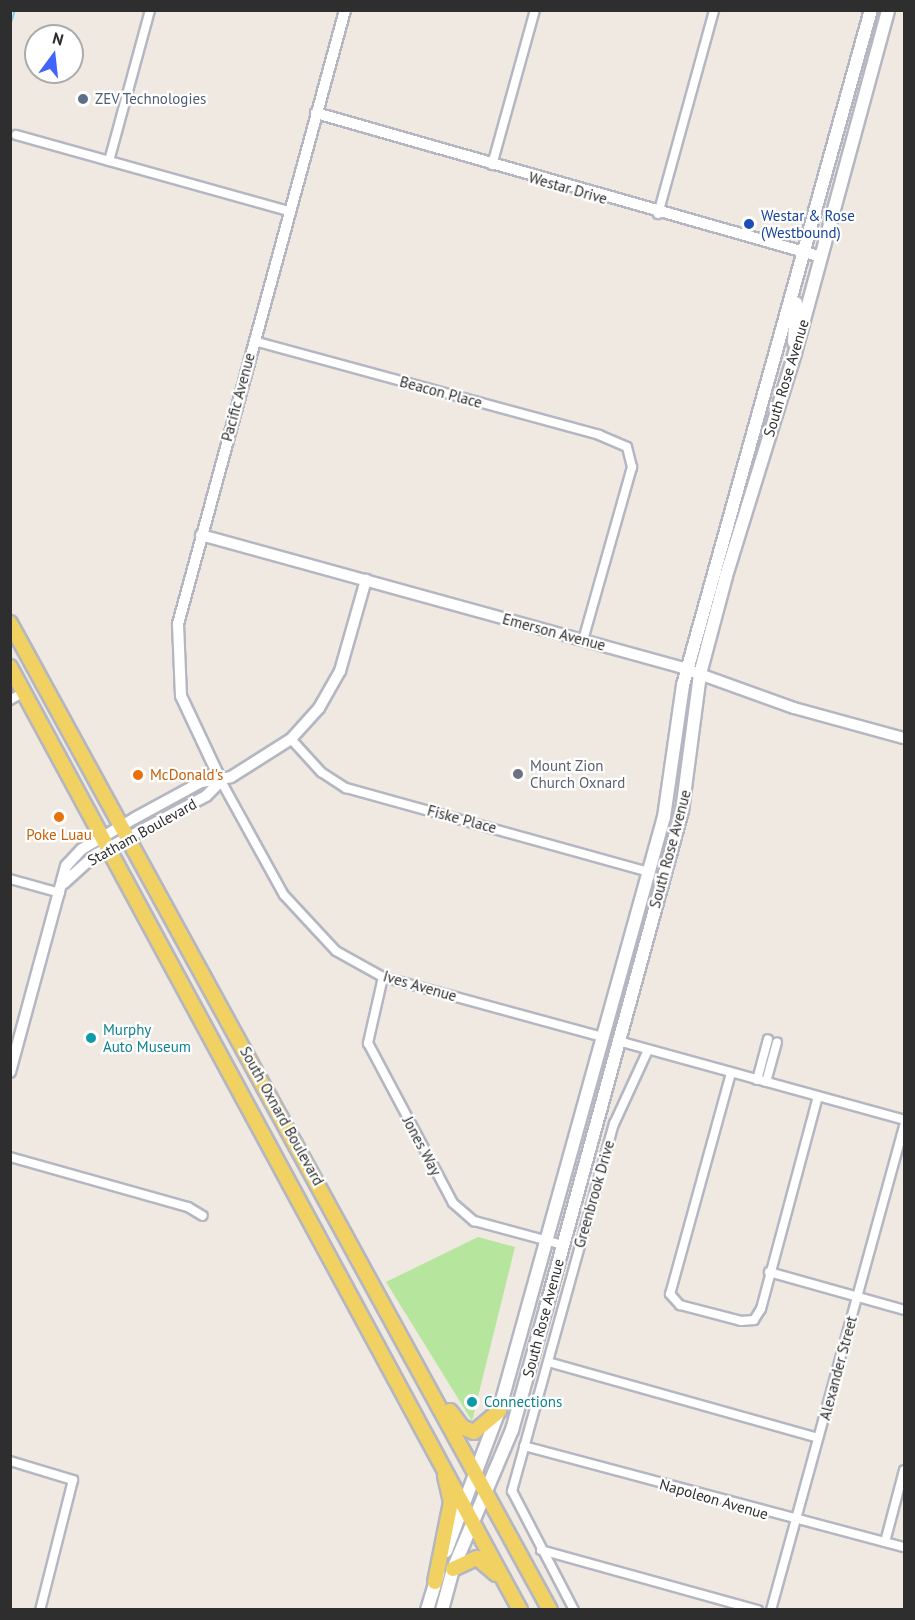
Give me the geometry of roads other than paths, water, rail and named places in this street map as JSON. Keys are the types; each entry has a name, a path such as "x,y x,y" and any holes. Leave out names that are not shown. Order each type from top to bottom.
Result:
{"main road":[{"name":"South Rose Avenue","path":"427,1610 435,1582 499,1411 649,872 670,794 688,670 802,252 871,10"},
{"name":"South Rose Avenue","path":"442,1610 453,1569 486,1496 512,1430 685,800 700,674 822,257 888,10"},
{"path":"818,198 812,247 828,234"},
{"path":"795,352 793,318 807,260 802,252"},
{"name":"South Oxnard Boulevard","path":"10,623 127,831 423,1372 475,1476 550,1610"},
{"name":"South Oxnard Boulevard","path":"10,667 465,1503 518,1605"},
{"path":"618,1041 613,1027 627,975 625,954"},
{"path":"423,1372 469,1431 481,1429 499,1411"},
{"path":"435,1582 451,1502 437,1452"},
{"path":"453,1569 481,1559 518,1605"}],"street":[{"path":"109,161 150,10"},
{"path":"492,165 535,10"},
{"path":"658,213 714,10"},
{"name":"Pacific Avenue","path":"221,781 186,713 176,662 181,608 316,113 341,11"},
{"name":"Westar Drive","path":"316,113 658,213 822,257"},
{"path":"16,135 289,211"},
{"name":"Beacon Place","path":"254,341 599,435 627,447 632,467 583,640"},
{"name":"Emerson Avenue","path":"201,535 688,670 904,738"},
{"name":"Statham Boulevard","path":"10,1072 62,888 66,866 74,855 106,843 127,831 201,782 221,781 291,739 319,708 340,671 366,580"},
{"path":"10,700 24,692"},
{"name":"Fiske Place","path":"291,739 321,772 346,788 649,872"},
{"name":"Ives Avenue","path":"221,781 296,911 336,951 382,977 603,1037"},
{"path":"10,879 62,888"},
{"name":"Jones Way","path":"382,977 368,1043 453,1203 474,1221 563,1245"},
{"path":"762,1081 772,1040"},
{"path":"618,1041 904,1120"},
{"name":"Greenbrook Drive","path":"574,1610 513,1498 524,1446 614,1124 648,1050"},
{"path":"731,1073 671,1282 672,1299 741,1321 754,1320 818,1096"},
{"name":"Alexander Street","path":"771,1610 904,1126"},
{"path":"10,1157 188,1207 203,1216"},
{"path":"769,1272 904,1310"},
{"path":"548,1362 818,1438"},
{"name":"Napoleon Avenue","path":"524,1446 795,1522 904,1547"},
{"path":"10,1461 73,1480 40,1610"},
{"path":"885,1542 904,1470"},
{"path":"541,1550 758,1610"}],"waterway":[{"path":"10,26 15,10"}],"place":[{"name":"ZEV Technologies","path":"83,99"},
{"name":"Westar & Rose (Westbound)","path":"749,224"},
{"name":"Mount Zion Church Oxnard","path":"518,774"},
{"name":"McDonald's","path":"138,775"},
{"name":"Poke Luau","path":"59,817"},
{"name":"Murphy Auto Museum","path":"91,1038"},
{"name":"Connections","path":"472,1402"}]}
